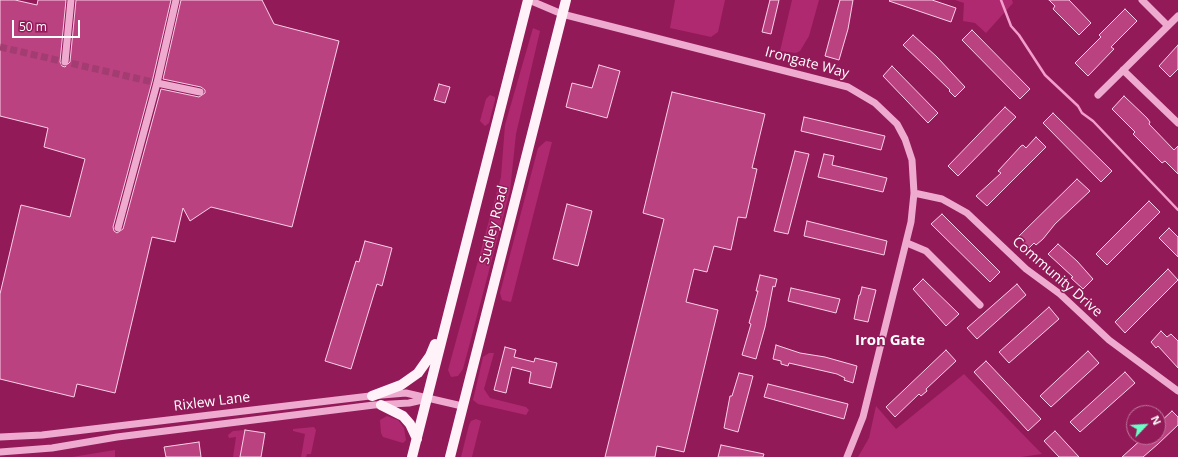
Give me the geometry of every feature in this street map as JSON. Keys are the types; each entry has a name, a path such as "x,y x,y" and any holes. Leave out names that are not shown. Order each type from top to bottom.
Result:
{"main road":[{"name":"Sudley Road","path":"412,457 528,0"},
{"name":"Sudley Road","path":"450,457 566,0"},
{"path":"372,396 400,385 418,373 430,356 451,305"},
{"path":"382,405 403,416 410,424 417,439"}],"street":[{"path":"65,62 71,0"},
{"path":"118,228 157,82 176,0"},
{"name":"Irongate Way","path":"528,0 562,14 838,84 855,90 884,109 901,130 910,153 914,193 907,243 863,417 846,457"},
{"path":"1142,0 1168,26"},
{"path":"1098,95 1178,16"},
{"path":"1123,70 1178,123"},
{"path":"157,82 200,92"},
{"name":"Community Drive","path":"914,193 942,199 967,213 1026,269 1060,294 1109,340 1178,391"},
{"path":"907,243 926,251 932,256 980,305"},
{"name":"Rixlew Lane","path":"0,437 49,435 406,393 462,406"},
{"name":"Rixlew Lane","path":"0,452 52,448 117,437 415,402 427,399"}],"shaded area":[{"path":"675,0 725,0 718,32 711,37 670,28"},
{"path":"792,0 819,0 809,36 800,51 796,53 780,51"},
{"path":"955,0 1012,0 1013,3 986,33 975,23 963,21 964,3"},
{"path":"533,28 540,31 516,134 510,191 463,369 458,376 451,377 448,370 501,177 505,125"},
{"path":"490,95 495,97 495,100 489,123 485,126 480,121 486,99"},
{"path":"546,141 552,142 511,302 502,300 500,293 538,148"},
{"path":"489,353 494,353 484,389 490,398 526,407 529,410 526,415 478,404 473,400 483,357"},
{"path":"964,374 1042,454 1021,457 858,457 869,438 876,406 896,429"},
{"path":"387,416 398,420 404,428 406,440 403,443 383,437 381,433 380,420"},
{"path":"476,419 481,421 472,457 461,457 469,425 471,421"},
{"path":"314,427 316,430 311,454 307,454 306,457 301,457 305,434 293,431 293,429"},
{"path":"245,430 240,457 233,457 236,437 229,438 228,435 233,431"},
{"path":"115,450 115,457 72,457"}],"building":[{"path":"0,0 15,0 37,5 38,0 66,0 60,62 62,66 65,67 70,62 76,0 171,0 152,82 113,227 114,231 117,233 123,229 161,89 199,97 205,93 205,90 201,87 163,79 181,0 262,0 274,24 339,41 292,227 211,207 190,221 183,208 175,242 152,237 115,393 77,384 74,397 0,379 0,294 21,205 70,217 85,159 44,147 48,128 0,116"},
{"path":"770,0 779,0 771,34 762,32"},
{"path":"840,0 853,0 848,29 839,60 825,56"},
{"path":"932,0 956,8 951,22 889,1"},
{"path":"1049,0 1069,0 1091,23 1079,35 1053,9 1055,6"},
{"path":"1125,9 1137,21 1111,47 1114,49 1088,76 1075,63 1101,37 1099,35"},
{"path":"972,30 1030,89 1020,99 962,40"},
{"path":"913,35 937,57 965,87 955,97 949,91 950,90 903,45"},
{"path":"1178,45 1178,69 1170,77 1159,66"},
{"path":"599,65 620,71 607,118 566,107 572,83 592,88"},
{"path":"892,66 938,113 928,123 883,76"},
{"path":"439,84 450,87 445,103 434,100"},
{"path":"672,92 765,114 752,168 757,169 746,218 738,217 731,250 714,246 707,272 694,269 686,302 718,310 684,452 657,446 655,457 605,457 664,219 643,213"},
{"path":"1124,96 1147,118 1150,122 1149,124 1174,150 1178,146 1178,174 1165,161 1162,163 1133,134 1135,132 1112,109"},
{"path":"1005,107 1016,117 958,176 948,166"},
{"path":"1053,113 1112,171 1101,182 1043,123"},
{"path":"804,117 885,136 881,150 801,131"},
{"path":"1036,137 1046,147 987,206 976,196 1001,173 998,171 1021,146 1023,145 1026,148"},
{"path":"795,151 809,154 788,234 774,231"},
{"path":"824,154 834,156 832,165 887,178 883,192 818,177"},
{"path":"1077,179 1090,191 1055,224 1043,239 1036,245 1034,243 1029,248 1018,237"},
{"path":"1149,201 1160,212 1107,265 1096,254"},
{"path":"567,204 592,211 578,266 553,259"},
{"path":"942,214 1000,272 990,282 931,224"},
{"path":"807,221 887,241 884,255 804,236"},
{"path":"1169,228 1178,237 1178,257 1159,238"},
{"path":"365,241 392,248 382,286 377,284 351,369 325,361 356,261 359,262"},
{"path":"1058,244 1077,261 1093,279 1083,289 1071,278 1073,277 1048,254"},
{"path":"1168,269 1178,280 1125,333 1115,322"},
{"path":"760,275 777,279 775,287 773,286 765,327 756,359 742,355 751,324 749,323 758,291 756,291"},
{"path":"923,279 959,314 946,326 913,289"},
{"path":"1017,284 1026,295 977,339 967,328"},
{"path":"862,287 876,290 868,322 854,319"},
{"path":"791,288 840,299 836,313 788,301"},
{"path":"1049,307 1059,319 1009,363 999,352"},
{"path":"1161,331 1167,337 1171,334 1178,341 1178,368 1158,346 1156,348 1151,342"},
{"path":"776,345 800,353 825,357 857,366 853,383 844,380 845,378 837,374 789,363 788,366 781,364 781,361 773,359"},
{"path":"505,347 516,350 514,357 534,362 535,358 557,363 551,388 529,383 531,372 512,367 506,393 494,390"},
{"path":"946,350 956,361 926,389 927,391 921,396 919,394 895,417 886,407"},
{"path":"1088,351 1099,363 1051,407 1040,396"},
{"path":"986,361 1041,419 1028,431 974,372"},
{"path":"1125,372 1135,383 1080,432 1070,422"},
{"path":"739,373 753,376 738,432 724,428 730,396 732,396"},
{"path":"768,384 848,404 844,419 764,397"},
{"path":"1172,411 1178,417 1178,425 1166,436 1166,417"},
{"path":"245,430 265,433 261,457 240,457"},
{"path":"1055,431 1079,457 1059,457 1044,441"},
{"path":"199,442 201,457 166,457 164,447"},
{"path":"721,445 764,454 763,457 718,457"},
{"path":"1135,445 1157,445 1143,457 1122,457"}],"waterway":[{"path":"1001,0 1011,26 1019,35 1045,75 1078,106 1082,113 1093,121 1178,210"}],"tunnel":[{"path":"0,47 157,83"}],"district":[{"name":"Iron Gate","path":"890,341"}]}
